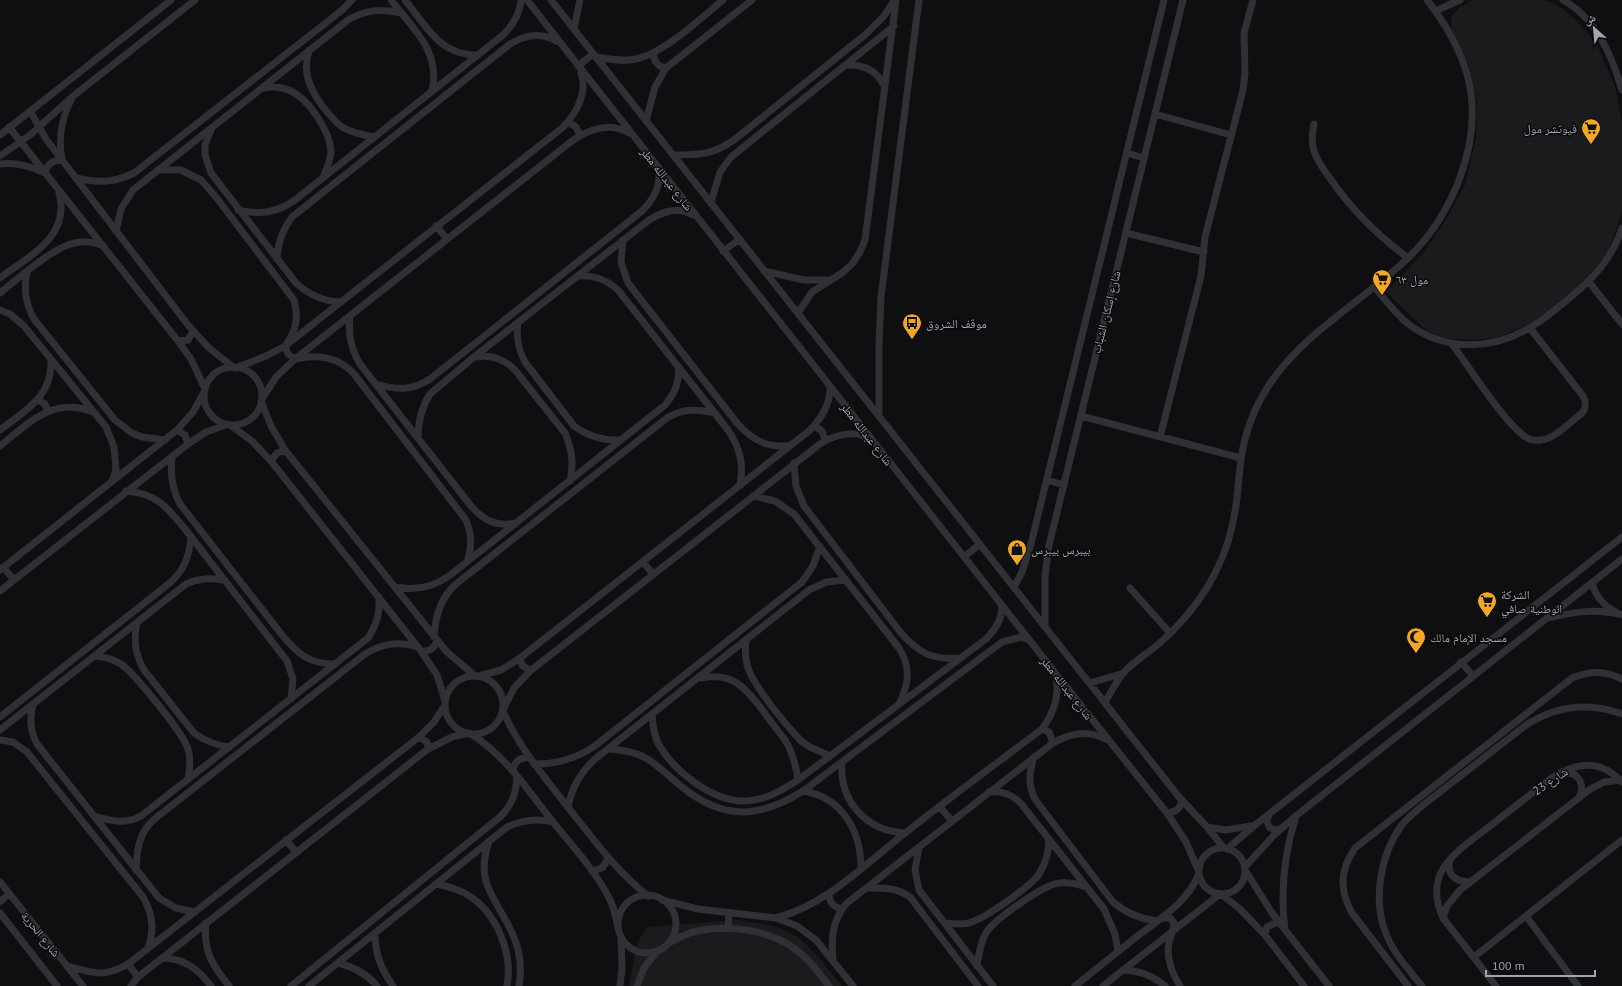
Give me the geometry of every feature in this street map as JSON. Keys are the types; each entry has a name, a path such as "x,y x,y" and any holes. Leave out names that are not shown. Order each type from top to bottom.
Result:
{"street":[{"path":"0,135 171,0"},
{"path":"0,156 21,142 72,97 195,0"},
{"path":"76,178 100,182 112,181 134,173 341,11 352,0"},
{"path":"391,0 424,41 432,56 434,65 434,82 432,91"},
{"path":"405,0 432,34 448,49 457,53 478,55"},
{"path":"238,210 250,213 262,213 285,207 503,35 514,22 518,14 521,0"},
{"name":"شارع عبدالله مطر","path":"526,0 1029,640 1167,813 1186,842 1199,872"},
{"name":"شارع عبدالله مطر","path":"551,0 1182,800 1225,848"},
{"path":"574,29 580,0"},
{"path":"234,368 266,356 285,346 568,122 580,102 583,90 583,79 579,67 595,55 626,60 641,58 654,52 667,44 723,0"},
{"path":"646,121 655,87 666,68 752,0"},
{"path":"798,313 812,292 842,273 852,264 866,240 894,26 896,0"},
{"path":"674,155 706,154 725,146 856,43 875,26 896,0"},
{"path":"879,416 878,345 881,297 919,0"},
{"name":"شارع إسكان الشباب","path":"1014,587 1027,558 1047,480 1164,0"},
{"name":"شارع إسكان الشباب","path":"1045,626 1046,560 1183,0"},
{"path":"1160,437 1202,276 1207,229 1244,80 1244,33 1253,0"},
{"path":"1105,702 1124,673 1170,633 1187,615 1204,592 1223,556 1234,516 1244,440 1256,408 1275,377 1295,354 1316,334 1408,258 1428,235 1450,200 1467,158 1471,135 1472,114 1468,78 1454,41 1436,11 1427,0"},
{"path":"1436,11 1460,0"},
{"path":"1563,0 1576,9 1589,22 1601,39 1613,62 1622,90"},
{"path":"116,231 117,220 126,199 141,183 348,20 357,15 373,10 390,10 401,13"},
{"path":"341,11 346,13 348,20"},
{"path":"711,202 720,172 731,157 894,26"},
{"path":"424,41 429,39 432,34"},
{"path":"503,35 510,39 510,44"},
{"path":"277,259 280,237 285,226 292,217 510,44 534,35 551,38 560,43"},
{"path":"856,43 860,45 863,52"},
{"path":"309,50 306,60 306,70 307,80 311,90 335,120 343,127 352,132 374,137"},
{"path":"654,52 656,63 662,68 666,68"},
{"path":"846,65 856,64 871,70 882,80 885,90"},
{"path":"261,88 272,86 292,92 301,98 318,118 330,140 331,153 323,177"},
{"path":"301,98 306,91 311,90"},
{"path":"62,160 60,134 62,121 72,97"},
{"path":"30,111 46,139 193,331 216,354 234,368"},
{"path":"1155,114 1231,135"},
{"path":"325,129 330,127 335,120"},
{"path":"568,122 576,127 580,136"},
{"path":"1314,124 1312,139 1316,157 1336,187 1371,227 1408,258"},
{"path":"9,127 178,341 190,359 204,390 204,399 209,412 220,422 228,425 252,441 271,461 420,649 437,675 449,720 461,731 470,734 493,749 515,773 592,871 609,898 615,913 620,937 622,968 620,986"},
{"path":"212,127 208,136 205,155 211,173 224,191 296,283 315,298 340,302"},
{"path":"0,591 188,444 206,432 228,425 237,425 250,419 255,414 261,400 276,377 295,359 580,136 590,131 611,127 622,129 631,134"},
{"path":"725,146 724,153 731,157"},
{"path":"1127,153 1144,158"},
{"path":"45,173 46,168 52,162 62,160"},
{"path":"0,164 20,164 32,167 45,173"},
{"path":"376,384 396,389 405,389 423,384 642,211 649,204 658,186 659,176 657,167"},
{"path":"158,170 180,170 191,174 200,180 216,197 287,290 294,300 297,312 296,324 292,336 285,346"},
{"path":"134,173 136,180 141,183"},
{"path":"0,278 51,238 60,220 62,210 59,191"},
{"path":"216,197 219,193 224,191"},
{"path":"285,207 286,214 292,217"},
{"path":"418,438 419,418 425,402 430,394 474,357 649,220 662,213 677,210 688,211 696,216"},
{"path":"642,211 649,220"},
{"path":"436,226 447,239"},
{"path":"1374,287 1398,314 1427,336 1452,344 1489,344 1503,340 1530,328 1589,282 1608,259 1622,228"},
{"path":"1126,233 1204,252"},
{"path":"51,238 56,242 58,249"},
{"path":"723,251 740,239"},
{"path":"623,240 621,262 628,283 745,432 753,439 762,443 777,446 793,444"},
{"path":"0,293 58,249 69,244 80,242 91,242 102,245"},
{"path":"764,270 804,280 830,280"},
{"path":"28,272 25,281 26,301 34,319 115,420 132,433 148,438 165,440"},
{"path":"578,276 587,275 600,278 612,284 715,413 735,440 742,462 740,485"},
{"path":"1589,282 1622,324"},
{"path":"287,290 294,287 296,283"},
{"path":"618,290 623,284 628,283"},
{"path":"0,310 10,314 24,326 106,427 114,447 116,469 114,480"},
{"path":"514,312 520,322 517,339 518,348 525,362 574,426 582,432 601,440 621,440"},
{"path":"350,316 349,337 360,364 477,513 491,522 508,525 516,523"},
{"path":"24,326 28,320 34,319"},
{"path":"1452,344 1509,420 1525,436 1540,441 1551,437 1582,413 1586,403 1583,396 1530,328"},
{"path":"178,341 188,340 193,331"},
{"path":"285,346 288,354 295,359 316,356 326,357 336,360 351,370 466,520 471,537 470,554 467,562"},
{"path":"474,357 492,356 501,359 515,370 565,433 570,444 572,456 570,481"},
{"path":"0,430 38,400 45,391 52,371 51,361"},
{"path":"515,370 518,364 525,362"},
{"path":"351,370 352,365 356,363 360,364"},
{"path":"395,587 410,589 425,587 444,580 665,405 677,387 679,376 678,366"},
{"path":"14,580 2,568 177,430 193,412 212,376 225,368 243,369 255,378 261,391 261,400 271,426 285,450 454,660 477,675 486,678 498,687 504,700 503,709 514,734 529,758 608,859 648,896"},
{"path":"423,384 425,392 430,394"},
{"path":"67,966 93,974 105,974 128,964 419,737 434,722 445,703 447,693 455,683 466,676 501,670 520,658 793,444 814,426 824,411 828,403 830,386"},
{"path":"38,400 45,404 48,411"},
{"path":"665,405 672,410 672,415"},
{"path":"0,446 35,418 48,411 60,407 72,407 95,413"},
{"path":"136,870 139,843 148,825 365,654 385,644 408,644 426,651 433,648 436,638 439,610 447,594 452,588 672,415 697,409 715,413"},
{"path":"1081,416 1241,458"},
{"path":"106,427 113,424 115,420"},
{"path":"565,433 570,433 574,426"},
{"path":"814,426 822,431 825,440"},
{"path":"177,430 185,435 188,444"},
{"path":"735,440 742,439 745,432"},
{"path":"131,986 138,977 428,749 452,737 478,734 492,728 497,723 514,688 530,671 825,440 845,434 855,434 865,436 872,440"},
{"path":"271,461 277,453 285,450"},
{"path":"172,457 171,477 180,504 282,635 298,653 306,658 325,664 335,664"},
{"path":"794,463 796,486 802,501 811,516 901,633 917,649 927,655 938,658 961,658"},
{"path":"1047,480 1064,485"},
{"path":"126,492 141,493 155,499 164,505 185,529 274,642 287,661 291,670 293,689 291,699"},
{"path":"555,493 562,501"},
{"path":"753,496 764,498 780,504 794,514 803,523 904,657 908,666 907,686 899,704"},
{"path":"466,520 474,518 477,513"},
{"path":"803,523 806,518 811,516"},
{"path":"185,529 187,523 194,521"},
{"path":"0,717 171,582 184,567 188,558 191,537"},
{"path":"1225,848 1622,537"},
{"path":"964,557 980,544"},
{"path":"534,764 562,762 589,750 802,582 813,566 820,546"},
{"path":"1199,872 1200,878 1206,887 1215,893 1221,894 1231,892 1240,885 1245,875 1245,869 1280,829 1622,559"},
{"path":"643,562 653,574"},
{"path":"0,730 178,590 194,580 204,578 224,580"},
{"path":"444,580 446,586 452,588"},
{"path":"568,807 571,793 577,780 595,759 809,590 826,582 846,580"},
{"path":"171,582 177,584 178,590"},
{"path":"802,582 806,584 809,590"},
{"path":"1592,582 1594,590 1602,603 1620,615"},
{"path":"1130,588 1170,633"},
{"path":"94,816 117,822 130,821 142,816 368,638 374,629 379,613 379,597"},
{"path":"652,715 653,725 659,744 671,760 699,784 720,797 732,800 745,801 769,796 798,780 986,639 994,630 1000,619 1002,611 1001,604"},
{"path":"1546,618 1576,612 1590,611 1620,615"},
{"path":"137,623 134,639 135,647 138,659 144,670 194,733 204,740 216,745 229,747"},
{"path":"892,640 899,637 901,633"},
{"path":"274,642 281,640 282,635"},
{"path":"609,749 621,749 638,754 653,761 692,795 717,808 731,812 746,812 774,806 803,791 1002,642 1011,638 1021,637 1029,640"},
{"path":"986,639 991,642 993,648"},
{"path":"746,641 746,658 748,667 756,684 794,734 810,747 830,756"},
{"path":"359,646 363,648 365,654"},
{"path":"95,656 104,657 121,664 135,677 178,730 188,748 190,769 188,779"},
{"path":"520,658 522,665 530,671"},
{"path":"1461,662 1473,676"},
{"path":"135,677 138,672 144,670"},
{"path":"1408,986 1346,903 1342,880 1344,868 1348,858 1355,848 1364,840 1572,678 1585,673 1598,672 1612,674 1622,679"},
{"path":"1090,683 1124,673"},
{"path":"776,918 804,908 829,893 1042,729 1049,719 1058,696 1056,674"},
{"path":"699,678 714,676 730,679 747,690 785,740 794,759 798,780"},
{"path":"747,690 751,684 756,684"},
{"path":"33,705 30,721 31,729 37,744 159,898 176,908 195,912"},
{"path":"1422,986 1399,958 1386,934 1382,922 1380,897 1383,867 1387,852 1402,826 1421,807 1526,725 1539,717 1553,711 1583,707 1598,708 1622,714"},
{"path":"178,730 182,729 186,723"},
{"path":"1042,729 1048,732 1053,743"},
{"path":"833,960 831,939 833,928 842,909 847,903 1053,743 1063,737 1087,732 1108,740"},
{"path":"785,740 791,739 794,734"},
{"path":"419,737 427,742 428,749"},
{"path":"0,740 13,742 27,752 143,897 149,907 153,928 147,949"},
{"path":"851,740 858,750"},
{"path":"27,752 32,745 37,744"},
{"path":"589,750 590,756 595,759"},
{"path":"1034,757 1029,778 1034,798 1113,902 1138,917 1159,920 1167,917 1172,920 1174,926 1168,951 1171,970 1180,986"},
{"path":"291,986 500,817 512,803 515,794 516,762 520,759 529,758"},
{"path":"662,768 665,762 671,760"},
{"path":"842,762 841,773 843,785 856,809 873,825 894,832 905,833"},
{"path":"1464,762 1470,769"},
{"name":"شارع 23","path":"1444,918 1439,909 1436,898 1436,888 1441,873 1450,859 1553,777 1568,768 1579,765 1590,765 1602,768 1612,773 1621,781"},
{"path":"1553,777 1567,772 1573,774 1579,779 1582,785 1582,792 1578,798"},
{"name":"شارع 23","path":"1444,918 1450,900 1470,882 1578,798 1597,785 1612,781 1621,781"},
{"path":"803,791 821,796 839,809 846,817 853,828 858,841 861,854 861,868"},
{"path":"989,792 1004,792 1012,796 1023,806 1104,909 1114,929 1118,952"},
{"path":"769,796 774,806"},
{"path":"1023,806 1026,799 1034,798"},
{"path":"1167,813 1177,810 1182,800"},
{"path":"940,807 952,821"},
{"path":"846,817 856,809"},
{"path":"1269,814 1267,821 1269,827 1274,830 1280,829"},
{"path":"1285,930 1282,896 1284,868 1287,847 1297,815"},
{"path":"142,816 144,823 148,825"},
{"path":"500,817 506,820 507,827"},
{"path":"309,986 507,827 516,823 530,820 544,820 553,822"},
{"path":"1207,827 1226,830 1255,824"},
{"path":"945,923 965,924 978,920 1033,881 1044,866 1048,853 1049,839"},
{"path":"286,840 296,852"},
{"path":"490,840 484,862 486,884 490,895 514,936 520,964 519,986"},
{"path":"1474,958 1622,840"},
{"path":"919,847 915,870 919,890 993,986"},
{"path":"1074,986 1159,920 1190,890 1196,882 1202,861 1208,853 1218,848 1225,848 1239,855 1245,869 1264,902 1329,986"},
{"path":"592,871 602,868 608,859"},
{"path":"1450,859 1449,871 1452,876 1462,882 1470,882"},
{"path":"1033,881 1039,884 1040,890"},
{"name":"شارع الحرية","path":"0,882 82,986"},
{"path":"977,966 983,940 992,926 1040,890 1059,883 1078,884 1087,887"},
{"path":"436,884 458,890 479,903 492,920 507,954 507,986"},
{"path":"866,888 892,888 910,897 978,986"},
{"path":"910,897 911,891 915,889 919,890"},
{"path":"143,897 149,896 153,890"},
{"path":"829,893 830,902 837,908 842,909"},
{"path":"0,902 9,894"},
{"path":"1102,986 1221,894"},
{"path":"1221,894 1240,910 1265,935 1304,986"},
{"path":"479,903 483,898 490,895"},
{"path":"618,928 620,914 629,902 638,897 648,896 686,907 776,918 787,921 807,932 816,940 853,986"},
{"path":"662,900 670,907 674,915 676,925 674,934 669,943"},
{"path":"1104,909 1111,906 1113,902"},
{"path":"386,909 393,918"},
{"name":"شارع الحرية","path":"0,913 57,986"},
{"path":"728,913 728,929"},
{"path":"985,916 986,922 992,926"},
{"path":"1526,916 1578,986"},
{"path":"1444,918 1496,986"},
{"path":"206,923 206,945 214,967 229,986"},
{"path":"1265,935 1271,924 1279,923"},
{"path":"637,986 644,968 657,951 669,943 696,931 728,929 758,932 773,936 786,943 799,952 810,963 829,986"},
{"path":"375,933 377,955 386,976 393,986"},
{"path":"620,937 625,944 636,951 649,953 657,951"},
{"path":"162,958 180,960 188,964 203,976 211,986"},
{"path":"338,963 347,965 363,973 377,985 379,980 386,976"},
{"path":"128,964 138,977"},
{"path":"203,976 207,969 214,967"},
{"path":"1123,970 1137,971 1150,976 1165,986 1175,978"}],"shaded area":[{"path":"1473,0 1544,0 1559,6 1578,22 1596,43 1615,86 1622,123 1622,211 1609,250 1591,273 1564,298 1547,312 1525,326 1496,338 1471,340 1444,338 1427,331 1386,292 1424,252 1445,221 1465,185 1476,138 1477,103 1469,66 1452,31 1451,24 1452,16 1460,7"},
{"path":"737,920 769,925 784,930 799,938 815,953 842,986 629,986 637,943 647,927"}],"place":[{"name":"فيوتشر مول","path":"1591,145"},
{"name":"مول ٦٣","path":"1382,296"},
{"name":"موقف الشروق","path":"912,340"},
{"name":"بيبرس بيبرس","path":"1017,566"},
{"name":"الشركة الوطنية صافي","path":"1487,618"},
{"name":"مسجد الإمام مالك","path":"1416,654"}]}
